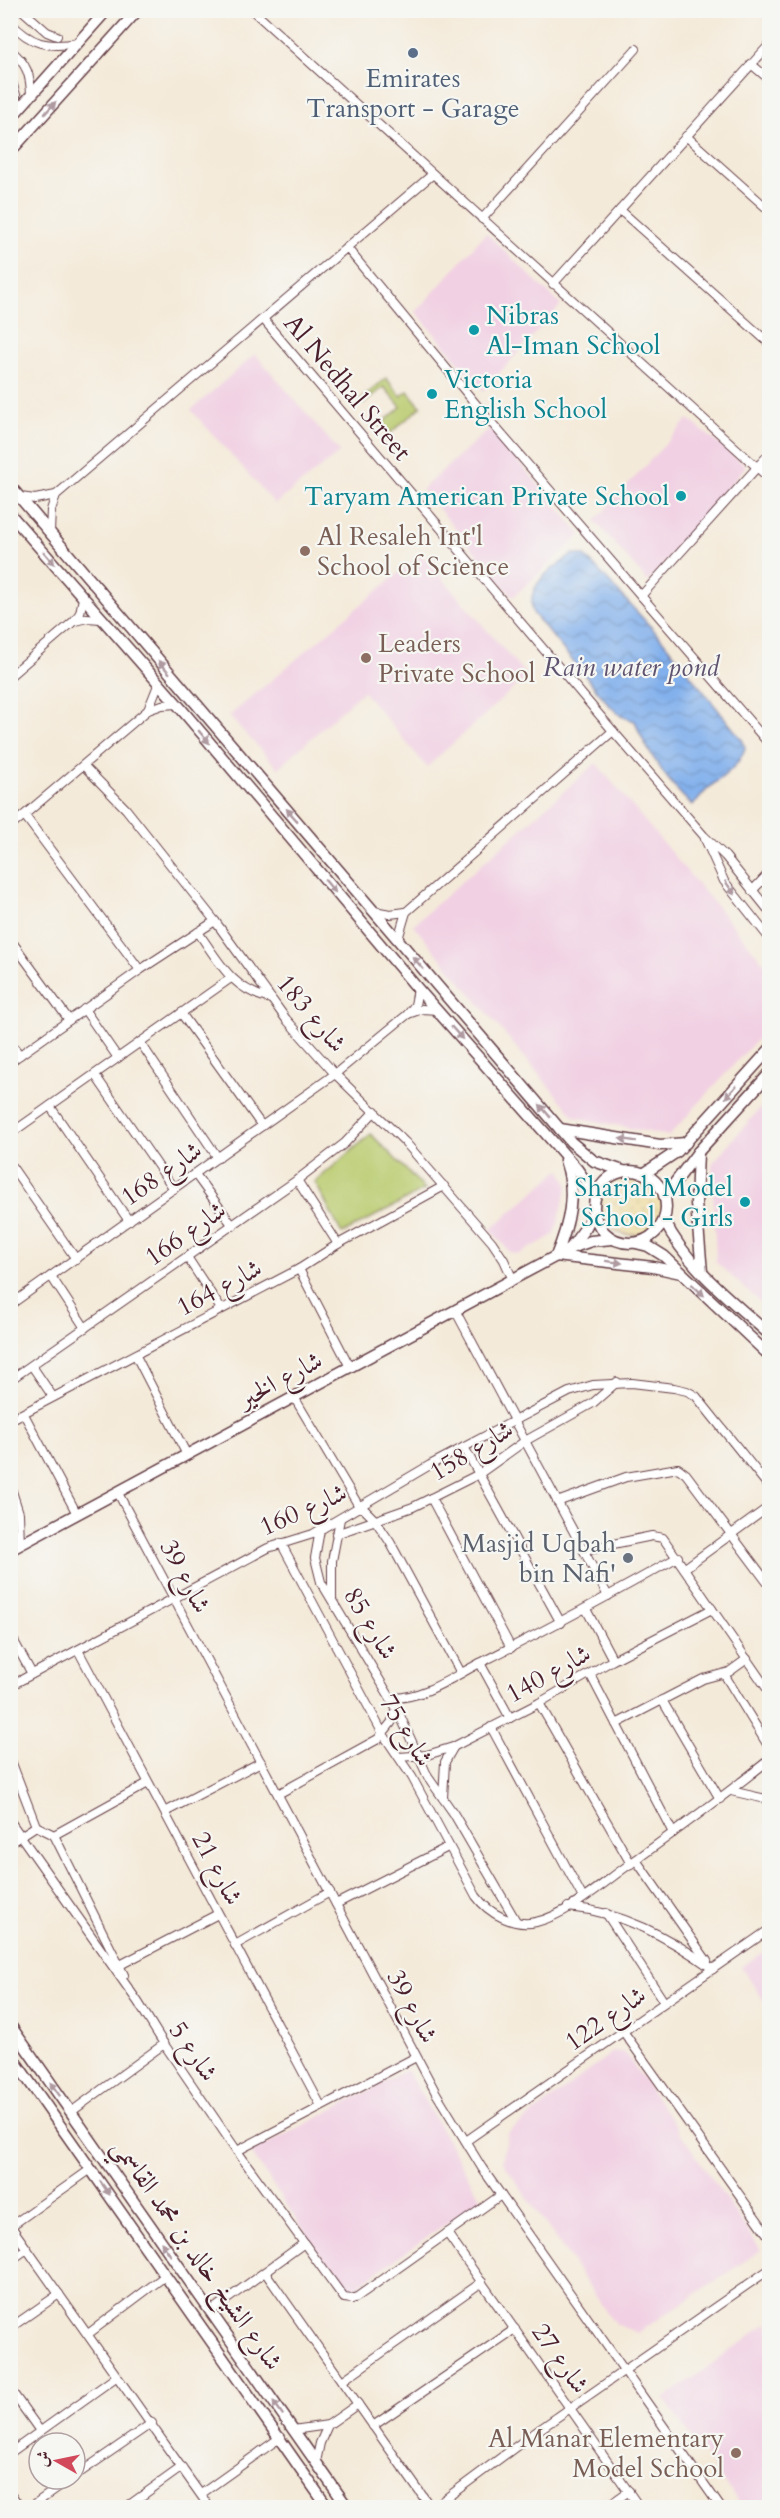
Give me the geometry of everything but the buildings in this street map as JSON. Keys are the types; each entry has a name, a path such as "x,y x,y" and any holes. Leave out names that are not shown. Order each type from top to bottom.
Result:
{"street":[{"path":"22,10 47,32 57,36"},
{"path":"12,118 107,10"},
{"path":"10,152 138,10"},
{"path":"252,10 770,479"},
{"path":"10,22 38,44 60,46 78,43"},
{"path":"554,284 770,44"},
{"path":"482,219 636,49"},
{"path":"10,50 21,60 28,72 31,97"},
{"path":"752,64 770,80"},
{"path":"10,76 16,94 12,118"},
{"path":"686,136 770,211"},
{"path":"20,497 34,499 56,495 433,174"},
{"path":"620,210 770,344"},
{"path":"347,248 484,414 770,745"},
{"name":"Al Nedhal Street","path":"264,320 613,731 704,836 725,856 770,912"},
{"path":"641,596 770,453"},
{"path":"10,486 560,1130 586,1156 603,1166 622,1171 645,1173 657,1182 664,1196 666,1208 664,1220 653,1235 636,1242"},
{"path":"50,532 51,510 56,495"},
{"path":"10,513 177,704 418,989 562,1154 595,1196"},
{"path":"10,676 74,621 80,613 83,598"},
{"path":"74,621 87,618 101,619"},
{"path":"148,710 158,685"},
{"path":"10,828 148,710 162,705 177,704"},
{"path":"398,939 406,912 613,731"},
{"name":"شارع 183","path":"84,766 117,797 215,921 271,999 335,1074 375,1111 499,1250 513,1280"},
{"path":"25,816 140,970"},
{"name":"Al Nedhal Street","path":"704,836 724,881 770,939"},
{"path":"752,891 770,872"},
{"path":"374,911 390,914 406,912"},
{"path":"10,1062 140,970 215,921"},
{"path":"198,932 231,978 247,991 271,999"},
{"path":"10,939 69,1020"},
{"path":"10,1134 231,978"},
{"path":"408,1014 415,1005 418,989"},
{"path":"84,1009 118,1058"},
{"path":"408,1014 422,1009 437,1010"},
{"path":"181,1013 262,1126"},
{"name":"شارع 168","path":"10,1305 335,1074 408,1014"},
{"path":"10,1042 20,1056"},
{"path":"140,1042 218,1158"},
{"path":"645,1173 669,1159 686,1143 770,1048"},
{"path":"664,1196 698,1152 770,1073"},
{"path":"94,1075 174,1189"},
{"path":"50,1106 129,1221"},
{"name":"شارع 166","path":"10,1380 297,1180 339,1148 375,1111"},
{"path":"560,1130 660,1145 686,1143"},
{"path":"698,1152 696,1203 702,1273"},
{"path":"562,1154 570,1177 571,1197 564,1236 556,1256 653,1267 681,1273"},
{"path":"10,1164 76,1258"},
{"path":"622,1171 603,1182 595,1196 594,1210 600,1227 612,1239 636,1242 656,1249 770,1356"},
{"path":"195,1174 232,1226"},
{"path":"297,1180 339,1244"},
{"name":"شارع 164","path":"10,1420 299,1269 339,1244 444,1186"},
{"name":"شارع الخير","path":"571,1248 586,1227 594,1210"},
{"path":"664,1220 681,1249 702,1273 770,1335"},
{"name":"شارع الخير","path":"15,1548 571,1248 591,1241 612,1239"},
{"path":"187,1257 221,1309"},
{"path":"299,1269 350,1367"},
{"path":"51,1276 85,1328"},
{"path":"455,1310 608,1596"},
{"path":"136,1356 187,1455"},
{"path":"32,1366 53,1397"},
{"name":"شارع 160","path":"10,1686 268,1548 320,1530 400,1482 569,1392 592,1385 617,1382 674,1388 696,1396 770,1488"},
{"name":"شارع 158","path":"336,1534 431,1498 479,1474 525,1441 594,1403 617,1382"},
{"path":"294,1397 361,1507 375,1520 390,1542 461,1673"},
{"path":"24,1414 77,1514"},
{"path":"464,1447 561,1623"},
{"path":"557,1502 626,1477 674,1468 686,1474 770,1586"},
{"path":"10,1485 19,1513 15,1548"},
{"name":"شارع 39","path":"118,1493 416,2057 501,2195 721,2508"},
{"path":"431,1498 511,1648"},
{"path":"685,1568 770,1506"},
{"path":"333,1602 332,1568 340,1519"},
{"name":"شارع 85","path":"320,1530 315,1558 321,1582 391,1698 428,1777 516,1921"},
{"path":"584,1550 658,1536 668,1542 770,1693"},
{"name":"شارع 75","path":"281,1543 382,1734 412,1777 447,1847 482,1905 500,1917 516,1921"},
{"path":"391,1698 414,1696 461,1673 561,1623 678,1557"},
{"path":"306,1589 321,1582"},
{"path":"586,1609 613,1660"},
{"name":"شارع 140","path":"399,1757 418,1756 453,1747 712,1609"},
{"path":"10,1634 32,1674"},
{"name":"شارع 21","path":"78,1650 321,2106"},
{"path":"616,1724 703,1679 724,1674 747,1659"},
{"path":"480,1663 510,1718"},
{"path":"590,1674 674,1833"},
{"path":"724,1674 770,1749"},
{"path":"662,1700 720,1799"},
{"path":"539,1703 633,1862 713,1969"},
{"path":"278,1794 372,1743 391,1724 397,1709"},
{"path":"492,1727 583,1898"},
{"path":"443,1799 445,1762 453,1747"},
{"path":"10,1758 36,1826 54,1835 138,2002"},
{"path":"516,1921 536,1922 583,1898 720,1799 769,1759"},
{"path":"165,1812 261,1762"},
{"path":"54,1835 148,1783"},
{"path":"730,1791 770,1800"},
{"name":"شارع 5","path":"10,1821 138,2002 237,2151 341,2295 348,2299 357,2297 447,2233"},
{"path":"10,1843 36,1826"},
{"path":"336,1904 447,1847"},
{"path":"235,1945 330,1892"},
{"path":"568,1907 606,1913 651,1931 713,1969"},
{"path":"606,1913 664,2002"},
{"path":"120,1965 218,1914"},
{"name":"شارع 122","path":"466,2141 770,1929"},
{"name":"شارع الشيخ خالد بن محمد القاسمي","path":"10,2025 348,2508"},
{"path":"623,2031 770,2238"},
{"path":"71,2112 164,2044"},
{"name":"شارع الشيخ خالد بن محمد القاسمي","path":"10,2054 328,2508"},
{"path":"237,2151 416,2057"},
{"path":"91,2169 11,2226 210,2508"},
{"path":"447,2233 501,2195"},
{"name":"شارع 27","path":"447,2233 640,2508"},
{"path":"211,2311 303,2244"},
{"path":"10,2261 27,2249"},
{"path":"265,2272 430,2507 770,2269"},
{"path":"88,2334 165,2276"},
{"path":"342,2381 482,2282"},
{"path":"10,2328 60,2294"},
{"path":"195,2320 215,2338 221,2338 226,2333"},
{"path":"373,2426 515,2329"},
{"path":"41,2431 116,2377"},
{"path":"10,2389 39,2431"},
{"path":"293,2430 328,2425 358,2404"},
{"path":"87,2468 152,2423"},
{"path":"316,2462 320,2442 328,2425"},
{"path":"201,2494 280,2437"},
{"path":"10,2453 27,2441"},
{"path":"125,2508 182,2467"},
{"path":"29,2508 53,2491"},
{"path":"606,2508 628,2491"},
{"path":"10,2493 21,2508"}],"shaded area":[{"path":"486,233 561,305 483,391 416,312"},
{"path":"255,354 340,452 275,504 191,410"},
{"path":"688,419 746,466 648,582 595,521"},
{"path":"490,428 581,535 513,597 422,489"},
{"name":"Leaders Private School","path":"421,554 527,676 427,767 363,691 278,768 229,716"},
{"path":"596,763 769,969 769,1026 669,1136 575,1117 413,925"},
{"path":"769,1098 769,1310 716,1262 712,1164"},
{"path":"560,1169 568,1184 555,1234 520,1254 511,1253 490,1230"},
{"path":"769,1949 769,2008 741,1967"},
{"path":"614,2051 625,2053 761,2250 638,2333 615,2324 502,2161 508,2133"},
{"path":"407,2070 481,2199 347,2293 251,2153"},
{"name":"Al Manar Elementary Model School","path":"769,2322 769,2507 742,2507 664,2399"}],"sand":[{"path":"632,1171 650,1177 658,1185 664,1203 658,1221 650,1229 632,1235 614,1229 606,1221 600,1203 606,1185 614,1177"}],"green space":[{"path":"386,378 401,396 408,391 421,407 388,435 380,425 401,407 384,387 363,404 360,400"},
{"path":"371,1134 425,1189 342,1234 315,1182"}],"water":[{"name":"Rain water pond","path":"574,554 585,556 661,638 743,741 745,748 737,763 692,805 659,766 635,721 621,716 610,706 533,613 533,594 537,585 549,571"}],"place":[{"name":"Emirates Transport - Garage","path":"413,53"},
{"name":"Nibras Al-Iman School","path":"474,330"},
{"name":"Victoria English School","path":"432,394"},
{"name":"Taryam American Private School","path":"681,496"},
{"name":"Al Resaleh Int'l School of Science","path":"305,551"},
{"name":"Leaders Private School","path":"366,658"},
{"name":"Sharjah Model School - Girls","path":"745,1202"},
{"name":"Masjid Uqbah bin Nafi'","path":"628,1558"},
{"name":"Al Manar Elementary Model School","path":"736,2453"}]}
